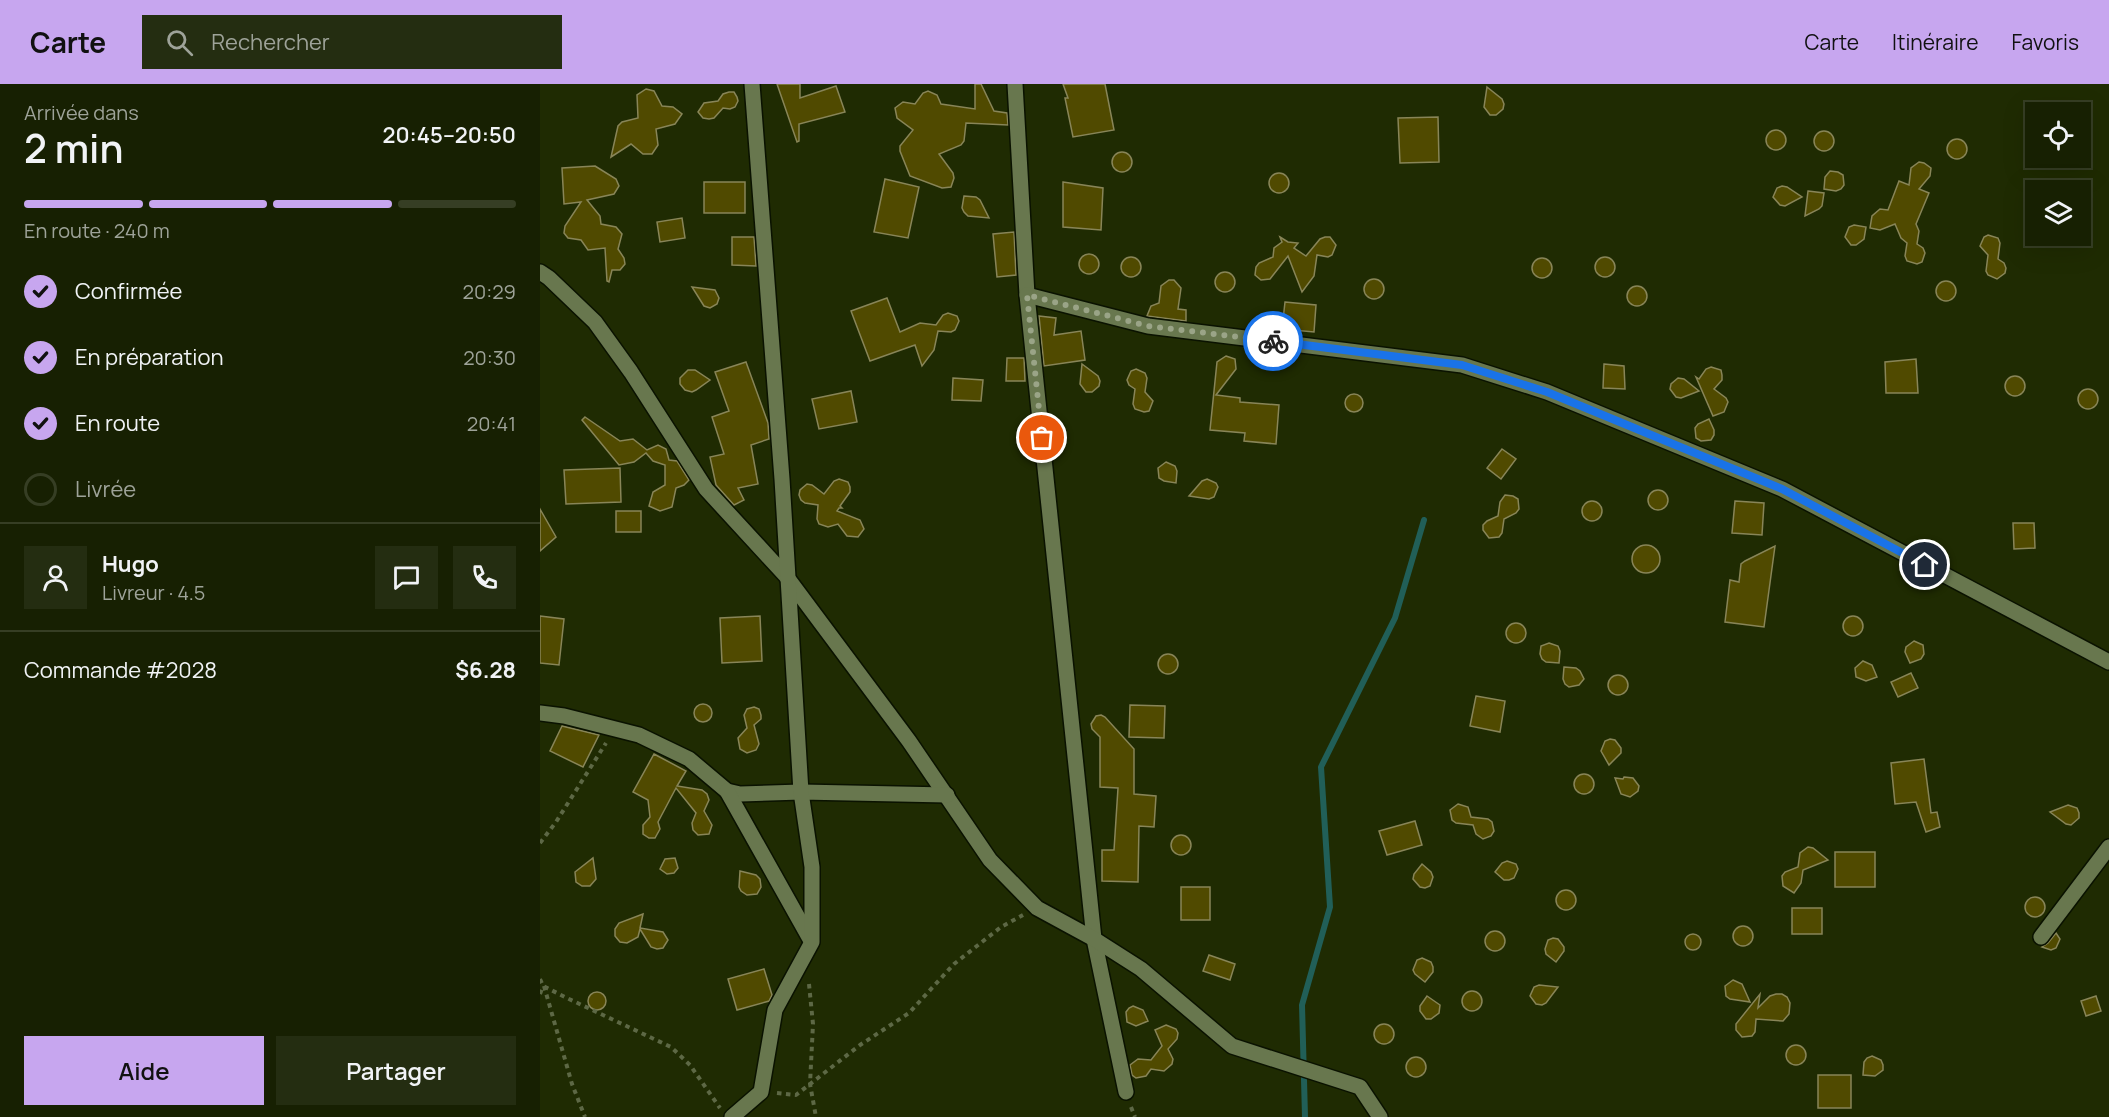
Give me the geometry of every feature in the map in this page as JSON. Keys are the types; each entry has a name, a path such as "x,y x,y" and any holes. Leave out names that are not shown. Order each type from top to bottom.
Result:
{"street":[{"path":"732,1117 761,1092 776,1010 812,942 812,867 801,792 786,576 782,478 752,84"},
{"path":"1015,84 1027,295 1094,939 1126,1092"},
{"path":"540,272 595,322 706,489 786,576 909,741 990,860 1037,908 1094,939 1141,969 1232,1046 1360,1087 1380,1117"},
{"path":"1027,295 1148,326 1462,365 1547,392 1782,489 2109,662"},
{"path":"540,713 564,716 639,735 689,759 727,791 812,942"},
{"path":"727,791 741,794 801,792 947,795"},
{"path":"2041,937 2109,847"}],"path":[{"path":"540,843 589,772 615,728"},
{"path":"761,1092 796,1095 860,1044 909,1013 954,964 1001,927 1037,908"},
{"path":"540,980 585,1117"},
{"path":"809,982 813,1024 810,1084 816,1117"},
{"path":"540,994 543,986"},
{"path":"543,986 635,1032 671,1047 690,1065 726,1117"}],"building":[{"path":"777,84 800,84 800,98 836,86 845,112 799,124 799,141 797,142"},
{"path":"975,84 981,84 994,111 1007,113 1008,125 966,123 964,141 961,145 939,154 953,173 951,187 942,188 910,176 900,146 913,130 897,118 895,108 903,102 915,104 923,93 928,91 937,95 941,104 975,109"},
{"path":"1063,84 1105,84 1114,130 1073,137 1065,98 1068,98"},
{"path":"1487,87 1502,99 1504,104 1503,109 1496,115 1490,115 1484,107"},
{"path":"646,89 654,91 662,106 673,107 682,114 675,124 656,129 658,145 652,154 643,154 631,144 611,157 618,126 622,122 638,118 637,95"},
{"path":"734,92 737,97 735,107 723,108 714,118 709,119 703,118 698,112 704,103 718,101 723,94"},
{"path":"1438,117 1439,162 1400,163 1398,118"},
{"path":"1776,130 1783,133 1786,140 1783,147 1776,150 1769,147 1766,140 1769,133"},
{"path":"1824,131 1831,134 1834,141 1831,148 1824,151 1817,148 1814,141 1817,134"},
{"path":"1957,139 1964,142 1967,149 1964,156 1957,159 1950,156 1947,149 1950,142"},
{"path":"1122,152 1129,155 1132,162 1129,169 1122,172 1115,169 1112,162 1115,155"},
{"path":"1919,162 1931,168 1930,176 1919,189 1929,193 1916,224 1919,231 1917,244 1923,248 1925,253 1922,262 1917,264 1907,261 1905,256 1907,243 1901,238 1895,224 1880,230 1870,228 1872,216 1880,209 1888,210 1899,181 1909,185 1911,168"},
{"path":"595,166 616,179 619,186 614,194 587,200 600,216 601,224 616,227 622,234 618,249 625,264 620,270 612,270 609,282 607,281 605,248 588,250 581,240 568,238 564,233 565,226 581,202 564,204 562,168"},
{"path":"1830,171 1843,175 1844,185 1841,189 1836,191 1824,189 1825,177"},
{"path":"1279,173 1286,176 1289,183 1286,190 1279,193 1272,190 1269,183 1272,176"},
{"path":"885,179 919,187 908,238 874,232"},
{"path":"704,182 745,182 745,213 704,213"},
{"path":"1063,182 1103,188 1101,230 1063,227"},
{"path":"1782,186 1802,197 1785,206 1780,205 1773,197 1777,188"},
{"path":"1808,191 1824,193 1822,206 1805,216"},
{"path":"964,196 976,197 980,200 989,218 968,216 962,208"},
{"path":"682,218 685,238 660,242 657,222"},
{"path":"1854,225 1866,227 1864,239 1856,245 1851,245 1845,237 1849,227"},
{"path":"1014,232 1016,275 997,277 993,234"},
{"path":"1988,235 1998,238 2000,243 1998,259 2004,263 2006,268 2005,273 1997,279 1988,275 1986,271 1988,255 1980,246 1984,237"},
{"path":"732,237 754,237 756,266 732,265"},
{"path":"1280,237 1288,242 1298,243 1294,248 1306,256 1320,239 1325,237 1330,237 1336,245 1332,255 1328,257 1317,255 1314,276 1302,292 1288,256 1270,279 1261,280 1255,275 1259,263 1273,257 1274,248 1282,242"},
{"path":"1089,254 1096,257 1099,264 1096,271 1089,274 1082,271 1079,264 1082,257"},
{"path":"1131,257 1138,260 1141,267 1138,274 1131,277 1124,274 1121,267 1124,260"},
{"path":"1605,257 1612,260 1615,267 1612,274 1605,277 1598,274 1595,267 1598,260"},
{"path":"1542,258 1549,261 1552,268 1549,275 1542,278 1535,275 1532,268 1535,261"},
{"path":"1225,272 1232,275 1235,282 1232,289 1225,292 1218,289 1215,282 1218,275"},
{"path":"1374,279 1381,282 1384,289 1381,296 1374,299 1367,296 1364,289 1367,282"},
{"path":"1169,280 1174,280 1181,288 1178,309 1186,310 1186,321 1147,316 1151,306 1159,303 1161,286"},
{"path":"1946,281 1953,284 1956,291 1953,298 1946,301 1939,298 1936,291 1939,284"},
{"path":"1637,286 1644,289 1647,296 1644,303 1637,306 1630,303 1627,296 1630,289"},
{"path":"692,287 715,290 719,298 717,304 710,308 704,306"},
{"path":"887,298 900,332 920,323 936,325 943,315 948,313 957,316 959,321 955,330 938,331 934,350 922,366 915,345 870,361 851,311"},
{"path":"1285,302 1316,305 1314,332 1282,329"},
{"path":"1039,316 1056,318 1054,335 1081,331 1085,360 1044,366"},
{"path":"1226,356 1235,359 1236,369 1216,395 1240,398 1240,402 1279,405 1276,444 1244,441 1245,433 1210,430 1217,362"},
{"path":"1007,358 1024,358 1025,381 1006,381"},
{"path":"1916,359 1918,393 1886,393 1885,362"},
{"path":"746,362 768,423 769,439 751,445 758,484 738,488 744,500 734,505 716,485 710,457 724,454 712,417 729,411 715,372"},
{"path":"1082,364 1098,376 1100,381 1099,386 1092,392 1086,392 1080,384"},
{"path":"1604,364 1624,366 1625,389 1603,388"},
{"path":"1711,367 1721,370 1722,380 1714,389 1728,402 1724,412 1713,416 1696,377 1699,379 1706,369"},
{"path":"1136,369 1145,373 1147,378 1145,392 1153,401 1149,411 1135,409 1133,404 1135,389 1129,385 1127,380 1131,371"},
{"path":"688,370 695,370 710,380 692,392 685,390 680,384 680,378"},
{"path":"2015,376 2022,379 2025,386 2022,393 2015,396 2008,393 2005,386 2008,379"},
{"path":"953,378 983,380 981,401 952,400"},
{"path":"1678,378 1684,379 1699,391 1681,398 1676,397 1670,389 1671,384"},
{"path":"2088,389 2095,392 2098,399 2095,406 2088,409 2081,406 2078,399 2081,392"},
{"path":"851,391 857,422 819,429 812,399"},
{"path":"1354,394 1360,397 1363,403 1360,409 1354,412 1348,409 1345,403 1348,397"},
{"path":"585,417 620,441 633,439 647,450 658,445 666,449 669,460 677,461 689,480 676,488 672,507 660,511 649,506 653,492 665,485 665,465 653,461 646,453 634,462 619,465 582,420"},
{"path":"1709,419 1714,435 1711,440 1701,441 1696,438 1695,428"},
{"path":"1502,449 1516,459 1501,479 1487,468"},
{"path":"1166,462 1175,466 1176,483 1159,478 1158,468"},
{"path":"620,468 621,502 566,504 564,470"},
{"path":"839,479 848,482 850,492 840,506 842,508 837,511 860,520 864,529 858,537 847,536 838,524 828,527 819,524 818,505 805,503 799,495 800,490 807,484 824,494 834,481"},
{"path":"1207,479 1216,483 1218,487 1214,497 1209,499 1189,496 1202,481"},
{"path":"1658,490 1665,493 1668,500 1665,507 1658,510 1651,507 1648,500 1651,493"},
{"path":"1505,495 1518,499 1519,509 1504,519 1502,533 1499,537 1489,538 1483,530 1483,525 1498,516 1500,502"},
{"path":"1592,501 1599,504 1602,511 1599,518 1592,521 1585,518 1582,511 1585,504"},
{"path":"1735,501 1764,503 1762,535 1732,533"},
{"path":"540,509 556,537 540,551"},
{"path":"616,511 641,511 641,532 616,532"},
{"path":"2013,523 2034,523 2035,548 2014,549"},
{"path":"1646,545 1656,549 1660,559 1656,569 1646,573 1636,569 1632,559 1636,549"},
{"path":"1775,546 1764,627 1725,622 1730,580 1739,582 1741,564"},
{"path":"540,616 564,619 559,665 540,663"},
{"path":"760,616 762,661 722,663 720,618"},
{"path":"1853,616 1860,619 1863,626 1860,633 1853,636 1846,633 1843,626 1846,619"},
{"path":"1516,623 1523,626 1526,633 1523,640 1516,643 1509,640 1506,633 1509,626"},
{"path":"1914,641 1923,645 1924,654 1921,659 1910,663 1905,652 1906,647"},
{"path":"1549,643 1558,646 1559,663 1546,662 1542,659 1541,646"},
{"path":"1168,654 1175,657 1178,664 1175,671 1168,674 1161,671 1158,664 1161,657"},
{"path":"1863,661 1872,665 1877,677 1866,681 1856,677 1855,668"},
{"path":"1564,667 1576,668 1580,671 1584,679 1579,685 1569,687 1565,684"},
{"path":"1911,673 1918,688 1898,697 1891,682"},
{"path":"1618,675 1625,678 1628,685 1625,692 1618,695 1611,692 1608,685 1611,678"},
{"path":"1476,696 1505,701 1500,732 1470,726"},
{"path":"703,704 709,707 712,713 709,719 703,722 697,719 694,713 697,707"},
{"path":"1130,705 1165,706 1164,738 1129,737"},
{"path":"754,707 759,709 761,715 761,719 754,725 759,744 756,750 747,753 740,749 738,738 747,728 744,715 747,709"},
{"path":"1101,715 1134,749 1134,794 1156,796 1154,827 1139,826 1138,882 1102,881 1102,850 1114,850 1118,788 1100,787 1100,737 1092,729 1091,724 1096,716"},
{"path":"562,726 599,735 583,767 550,751"},
{"path":"1615,740 1621,748 1621,753 1609,765 1601,751 1605,741"},
{"path":"654,754 686,771 677,786 702,790 707,794 709,800 704,811 712,825 709,834 698,835 693,830 692,823 696,813 676,788 658,822 660,829 655,838 649,838 643,834 643,825 650,817 648,800 633,792"},
{"path":"1924,759 1931,813 1937,812 1940,827 1926,832 1916,802 1895,804 1891,763"},
{"path":"1584,774 1591,777 1594,784 1591,791 1584,794 1577,791 1574,784 1577,777"},
{"path":"1624,777 1633,778 1639,786 1638,791 1630,797 1621,794 1615,778 1623,779"},
{"path":"1458,804 1468,807 1471,817 1488,819 1492,822 1494,831 1491,836 1483,839 1476,834 1473,825 1456,823 1452,820 1450,810"},
{"path":"2068,805 2077,808 2079,813 2079,818 2071,825 2050,812"},
{"path":"1415,821 1422,845 1387,855 1379,831"},
{"path":"1181,835 1188,838 1191,845 1188,852 1181,855 1174,852 1171,845 1174,838"},
{"path":"1808,847 1813,848 1828,860 1803,870 1801,883 1794,893 1783,886 1782,876 1785,872 1798,867 1800,853"},
{"path":"1835,852 1875,852 1875,887 1835,887"},
{"path":"593,858 596,879 590,886 582,886 576,882 575,872"},
{"path":"675,858 678,868 674,873 667,874 660,869 665,859"},
{"path":"1507,861 1516,864 1518,869 1514,878 1504,880 1495,872 1502,863"},
{"path":"1422,864 1433,877 1430,886 1425,888 1420,887 1413,879"},
{"path":"740,871 756,875 760,879 761,887 757,894 747,895 741,891"},
{"path":"1181,887 1210,887 1210,920 1181,920"},
{"path":"1566,890 1573,893 1576,900 1573,907 1566,910 1559,907 1556,900 1559,893"},
{"path":"2035,897 2042,900 2045,907 2042,914 2035,917 2028,914 2025,907 2028,900"},
{"path":"1792,908 1822,908 1822,934 1792,934"},
{"path":"643,914 640,928 663,932 668,940 663,948 651,947 640,929 638,937 627,943 620,942 615,936 615,929 619,923"},
{"path":"1743,926 1750,929 1753,936 1750,943 1743,946 1736,943 1733,936 1736,929"},
{"path":"1495,931 1502,934 1505,941 1502,948 1495,951 1488,948 1485,941 1488,934"},
{"path":"2056,933 2060,939 2056,948 2051,950 2042,947 2048,943"},
{"path":"1690,934 1696,934 1701,942 1699,948 1690,950 1685,945 1685,939"},
{"path":"1558,939 1564,947 1564,951 1556,962 1546,954 1545,949 1548,940"},
{"path":"1209,955 1235,964 1230,980 1203,971"},
{"path":"1422,958 1431,962 1433,967 1433,972 1425,982 1413,970 1417,960"},
{"path":"764,969 772,995 769,1001 737,1010 728,979"},
{"path":"1733,980 1742,984 1750,1002 1730,999 1726,996 1725,986"},
{"path":"1539,985 1558,987 1542,1005 1536,1004 1530,996 1534,987"},
{"path":"1472,991 1479,994 1482,1001 1479,1008 1472,1011 1465,1008 1462,1001 1465,994"},
{"path":"597,992 603,995 606,1001 603,1007 597,1010 591,1007 588,1001 591,995"},
{"path":"1760,994 1758,1008 1770,996 1782,994 1787,997 1790,1003 1789,1014 1783,1021 1756,1019 1755,1032 1752,1036 1742,1037 1736,1030 1736,1024"},
{"path":"1427,996 1440,1005 1439,1013 1431,1019 1426,1019 1420,1011 1420,1006"},
{"path":"2096,996 2101,1011 2086,1016 2081,1001"},
{"path":"1133,1006 1143,1010 1148,1021 1136,1026 1127,1022 1126,1012"},
{"path":"1384,1024 1391,1027 1394,1034 1391,1041 1384,1044 1377,1041 1374,1034 1377,1027"},
{"path":"1166,1025 1176,1029 1178,1033 1177,1039 1168,1049 1173,1059 1172,1064 1164,1071 1151,1069 1146,1076 1136,1078 1132,1075 1130,1065 1138,1059 1151,1060 1162,1046 1155,1030"},
{"path":"1796,1045 1803,1048 1806,1055 1803,1062 1796,1065 1789,1062 1786,1055 1789,1048"},
{"path":"1872,1056 1881,1060 1883,1070 1875,1076 1863,1075 1864,1062"},
{"path":"1416,1057 1423,1060 1426,1067 1423,1074 1416,1077 1409,1074 1406,1067 1409,1060"},
{"path":"1818,1075 1851,1075 1851,1108 1818,1108"}],"waterway":[{"path":"1305,1117 1302,1005 1330,907 1321,767 1395,618 1424,520"}],"way so far":[{"path":"1042,438 1027,295 1148,326 1273,341"}],"route":[{"path":"1273,341 1462,365 1547,392 1782,489 1925,565"}]}
